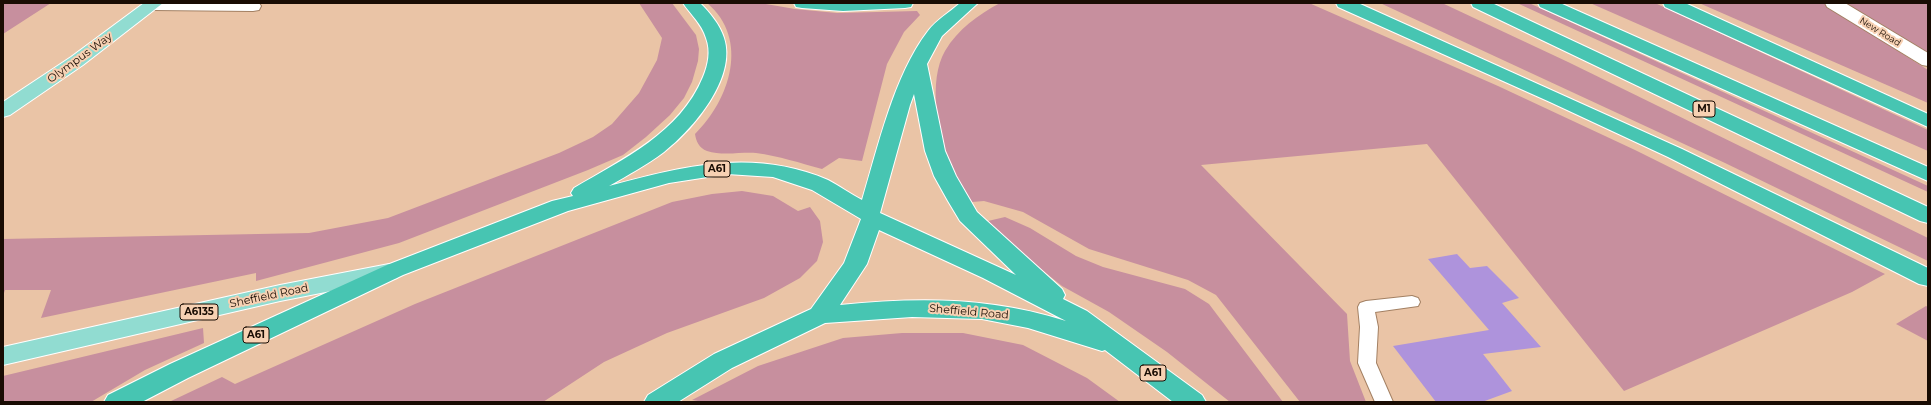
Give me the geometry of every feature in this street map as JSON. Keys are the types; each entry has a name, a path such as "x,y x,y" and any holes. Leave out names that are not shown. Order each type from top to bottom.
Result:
{"highway":[{"name":"A61","path":"560,206 656,148 683,124 697,106 714,73 717,57 716,41 709,25 703,15 691,3"},
{"path":"802,3 843,6 905,3"},
{"path":"820,315 855,264 870,216 900,106 918,63 935,33 970,3"},
{"path":"1344,3 1668,150 1928,278"},
{"name":"M1","path":"1479,3 1928,216"},
{"path":"1546,3 1928,175"},
{"path":"1671,3 1928,121"},
{"path":"918,63 935,151 945,176 968,216 993,242 1078,318"},
{"name":"A61","path":"118,402 185,368 395,270 560,206 667,177 700,171 749,168 775,171 820,185 870,216"},
{"name":"Sheffield Road","path":"870,216 991,272 1078,318 1192,402"},
{"name":"Sheffield Road","path":"820,315 911,308 950,308 998,313 1115,345"},
{"name":"A61","path":"658,402 695,377 723,361 820,315"}],"main road":[{"name":"Olympus Way","path":"3,112 77,61 154,4"},
{"name":"Sheffield Road","path":"3,356 280,293 395,270"}],"street":[{"name":"New Road","path":"1832,3 1928,61"},
{"path":"154,4 253,6"}],"lane":[{"path":"1384,402 1367,363 1369,327 1366,307 1412,302"}],"shaded area":[{"path":"3,3 51,3 3,34"},
{"path":"639,3 672,3 696,35 699,49 698,61 692,82 684,98 670,115 623,155 399,243 256,281 256,273 41,318 51,290 5,290 3,296 3,239 309,233 388,218 559,153 593,137 612,124 639,93 657,60 662,38"},
{"path":"707,3 760,3 795,9 837,13 917,11 920,15 904,32 887,64 862,161 839,158 822,169 765,154 719,153 704,150 700,146 697,142 695,134 718,104 726,87 730,69 731,51 728,34 720,18"},
{"path":"1000,3 1309,3 1498,86 1635,150 1885,274 1852,292 1624,391 1427,144 1201,165 1347,314 1350,361 1366,402 1300,402 1216,295 1188,280 1089,249 1023,212 984,201 972,202 950,165 941,139 936,108 937,77 940,63 950,43 969,23"},
{"path":"1380,3 1442,3 1568,62 1928,238 1928,261 1725,163"},
{"path":"1517,3 1529,3 1928,186 1928,192"},
{"path":"1590,3 1655,3 1928,130 1928,151"},
{"path":"1699,3 1823,3 1928,70 1928,103"},
{"path":"1843,3 1928,4 1928,53 1919,48"},
{"path":"742,191 773,196 798,211 810,207 820,221 823,242 817,261 800,278 764,298 667,333 604,362 543,402 169,402 222,377 235,384 415,304 672,202 712,194"},
{"path":"1005,217 1030,228 1076,256 1103,267 1185,289 1209,304 1283,402 1230,402 1167,352 1109,312 1062,286 1017,250 988,221"},
{"path":"1926,306 1928,307 1928,341 1896,324"},
{"path":"203,328 204,343 145,370 91,402 3,402 3,376"},
{"path":"902,333 963,333 1023,345 1087,378 1120,402 704,402 692,400 758,366 843,338"}],"building":[{"path":"1457,254 1470,268 1487,266 1519,298 1502,303 1541,347 1483,354 1512,391 1482,402 1436,402 1393,346 1489,330 1428,259"}]}
